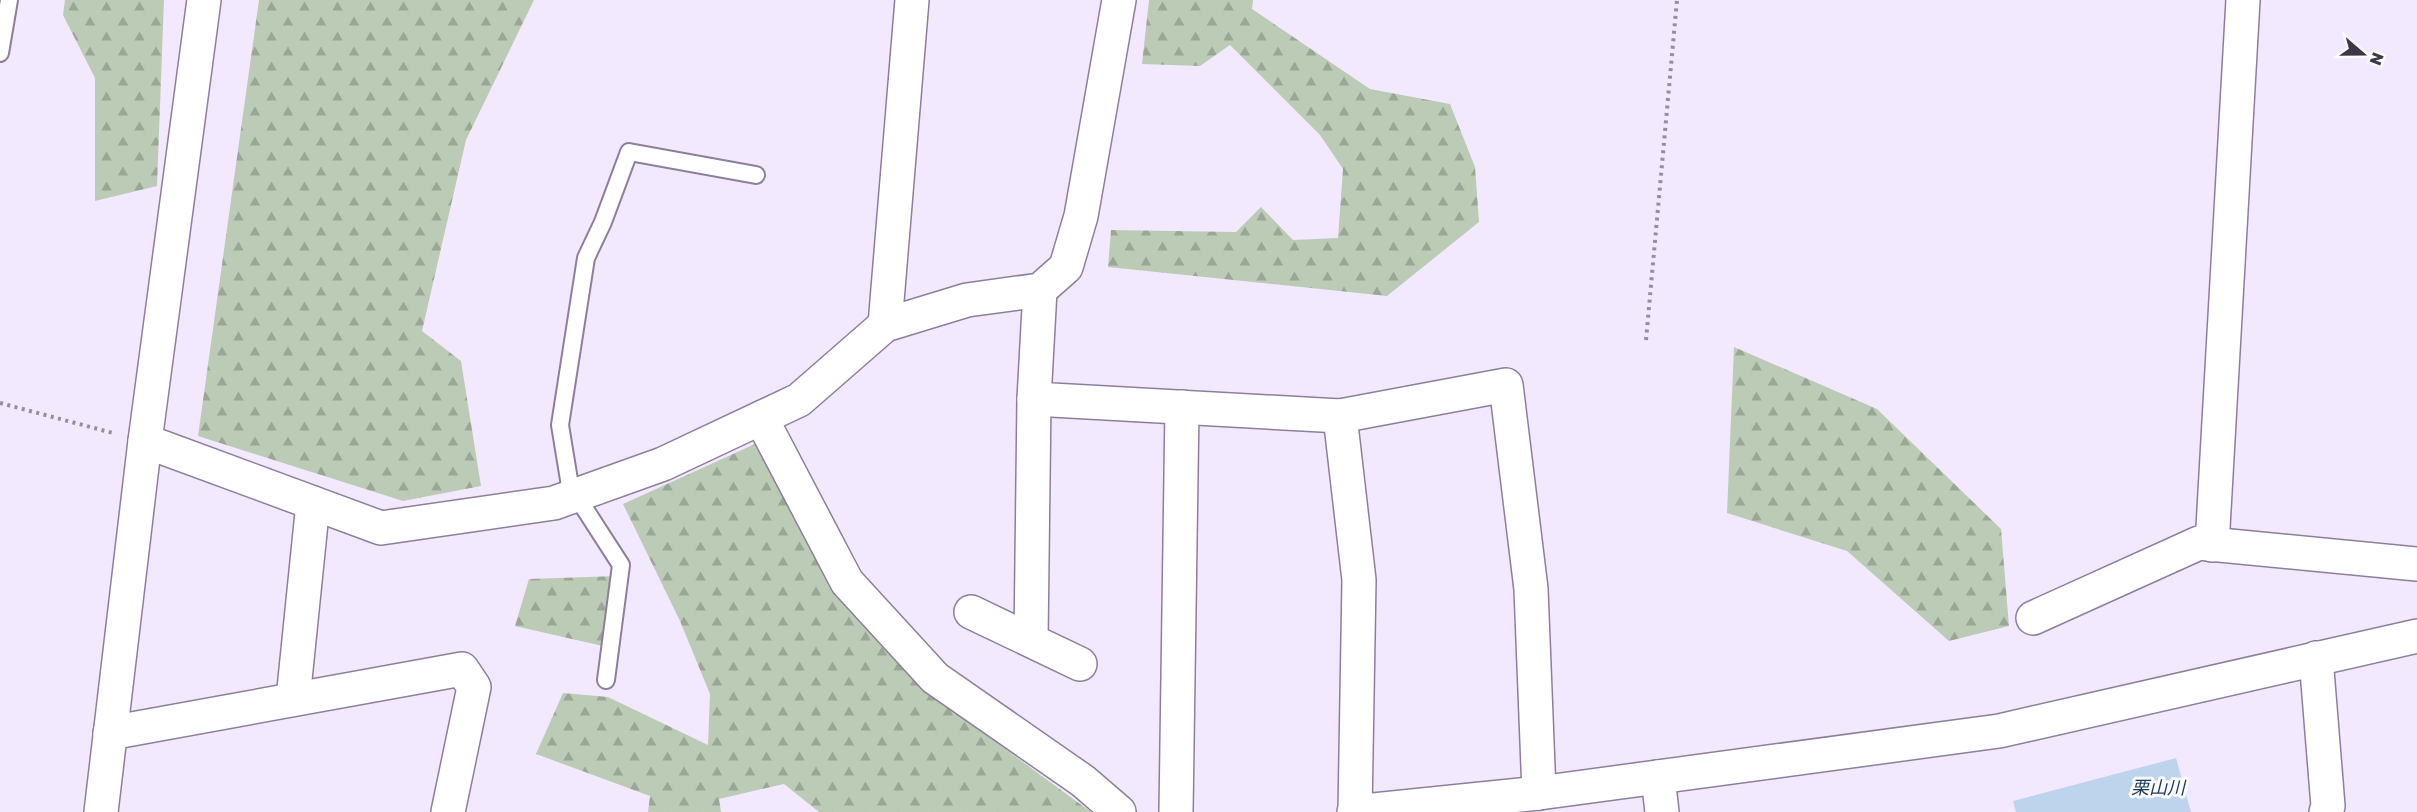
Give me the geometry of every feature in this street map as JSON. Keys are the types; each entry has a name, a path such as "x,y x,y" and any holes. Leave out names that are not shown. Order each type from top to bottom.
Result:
{"street":[{"path":"101,812 145,441 204,0"},
{"path":"885,325 912,0"},
{"path":"145,441 381,528 554,503 663,464 799,400 885,325 967,300 1040,290 1066,267 1081,216 1119,0"},
{"path":"2212,545 2243,0"},
{"path":"1031,640 1035,399 1040,290"},
{"path":"1035,399 1340,416 1506,385 1531,589 1539,793"},
{"path":"1176,812 1182,407"},
{"path":"1340,416 1359,580 1354,812 1539,793 1999,731 2417,636"},
{"path":"761,418 847,582 935,678 1083,781 1119,812"},
{"path":"293,699 313,503"},
{"path":"2033,618 2199,543 2417,564"},
{"path":"971,612 1080,664"},
{"path":"2316,658 2328,806 2325,812"},
{"path":"111,733 462,669 474,687 448,812"},
{"path":"1658,777 1662,812"}],"lane":[{"path":"0,53 9,0"},
{"path":"606,680 621,565 570,486 560,425 586,258 603,222 629,152 756,175"}],"path":[{"path":"1646,340 1677,0"},
{"path":"0,403 145,441"}],"green space":[{"path":"65,0 164,0 157,186 95,201 95,78 63,15"},
{"path":"259,0 534,0 466,140 422,331 461,361 481,486 403,501 198,436"},
{"path":"1149,0 1253,0 1252,9 1370,89 1450,104 1475,167 1479,222 1387,296 1108,267 1111,230 1236,232 1261,207 1293,240 1338,238 1343,169 1320,135 1230,45 1200,66 1142,64"},
{"path":"1734,347 1877,409 2001,529 2009,626 1949,641 1847,551 1727,513"},
{"path":"755,444 842,599 978,729 1091,812 819,812 784,784 719,799 721,812 648,812 650,796 536,754 563,693 608,697 708,745 710,694 680,621 623,504"},
{"path":"617,576 607,647 515,626 529,579"}],"water":[{"name":"栗山川","path":"2176,758 2191,812 2016,812 2013,801"}]}
